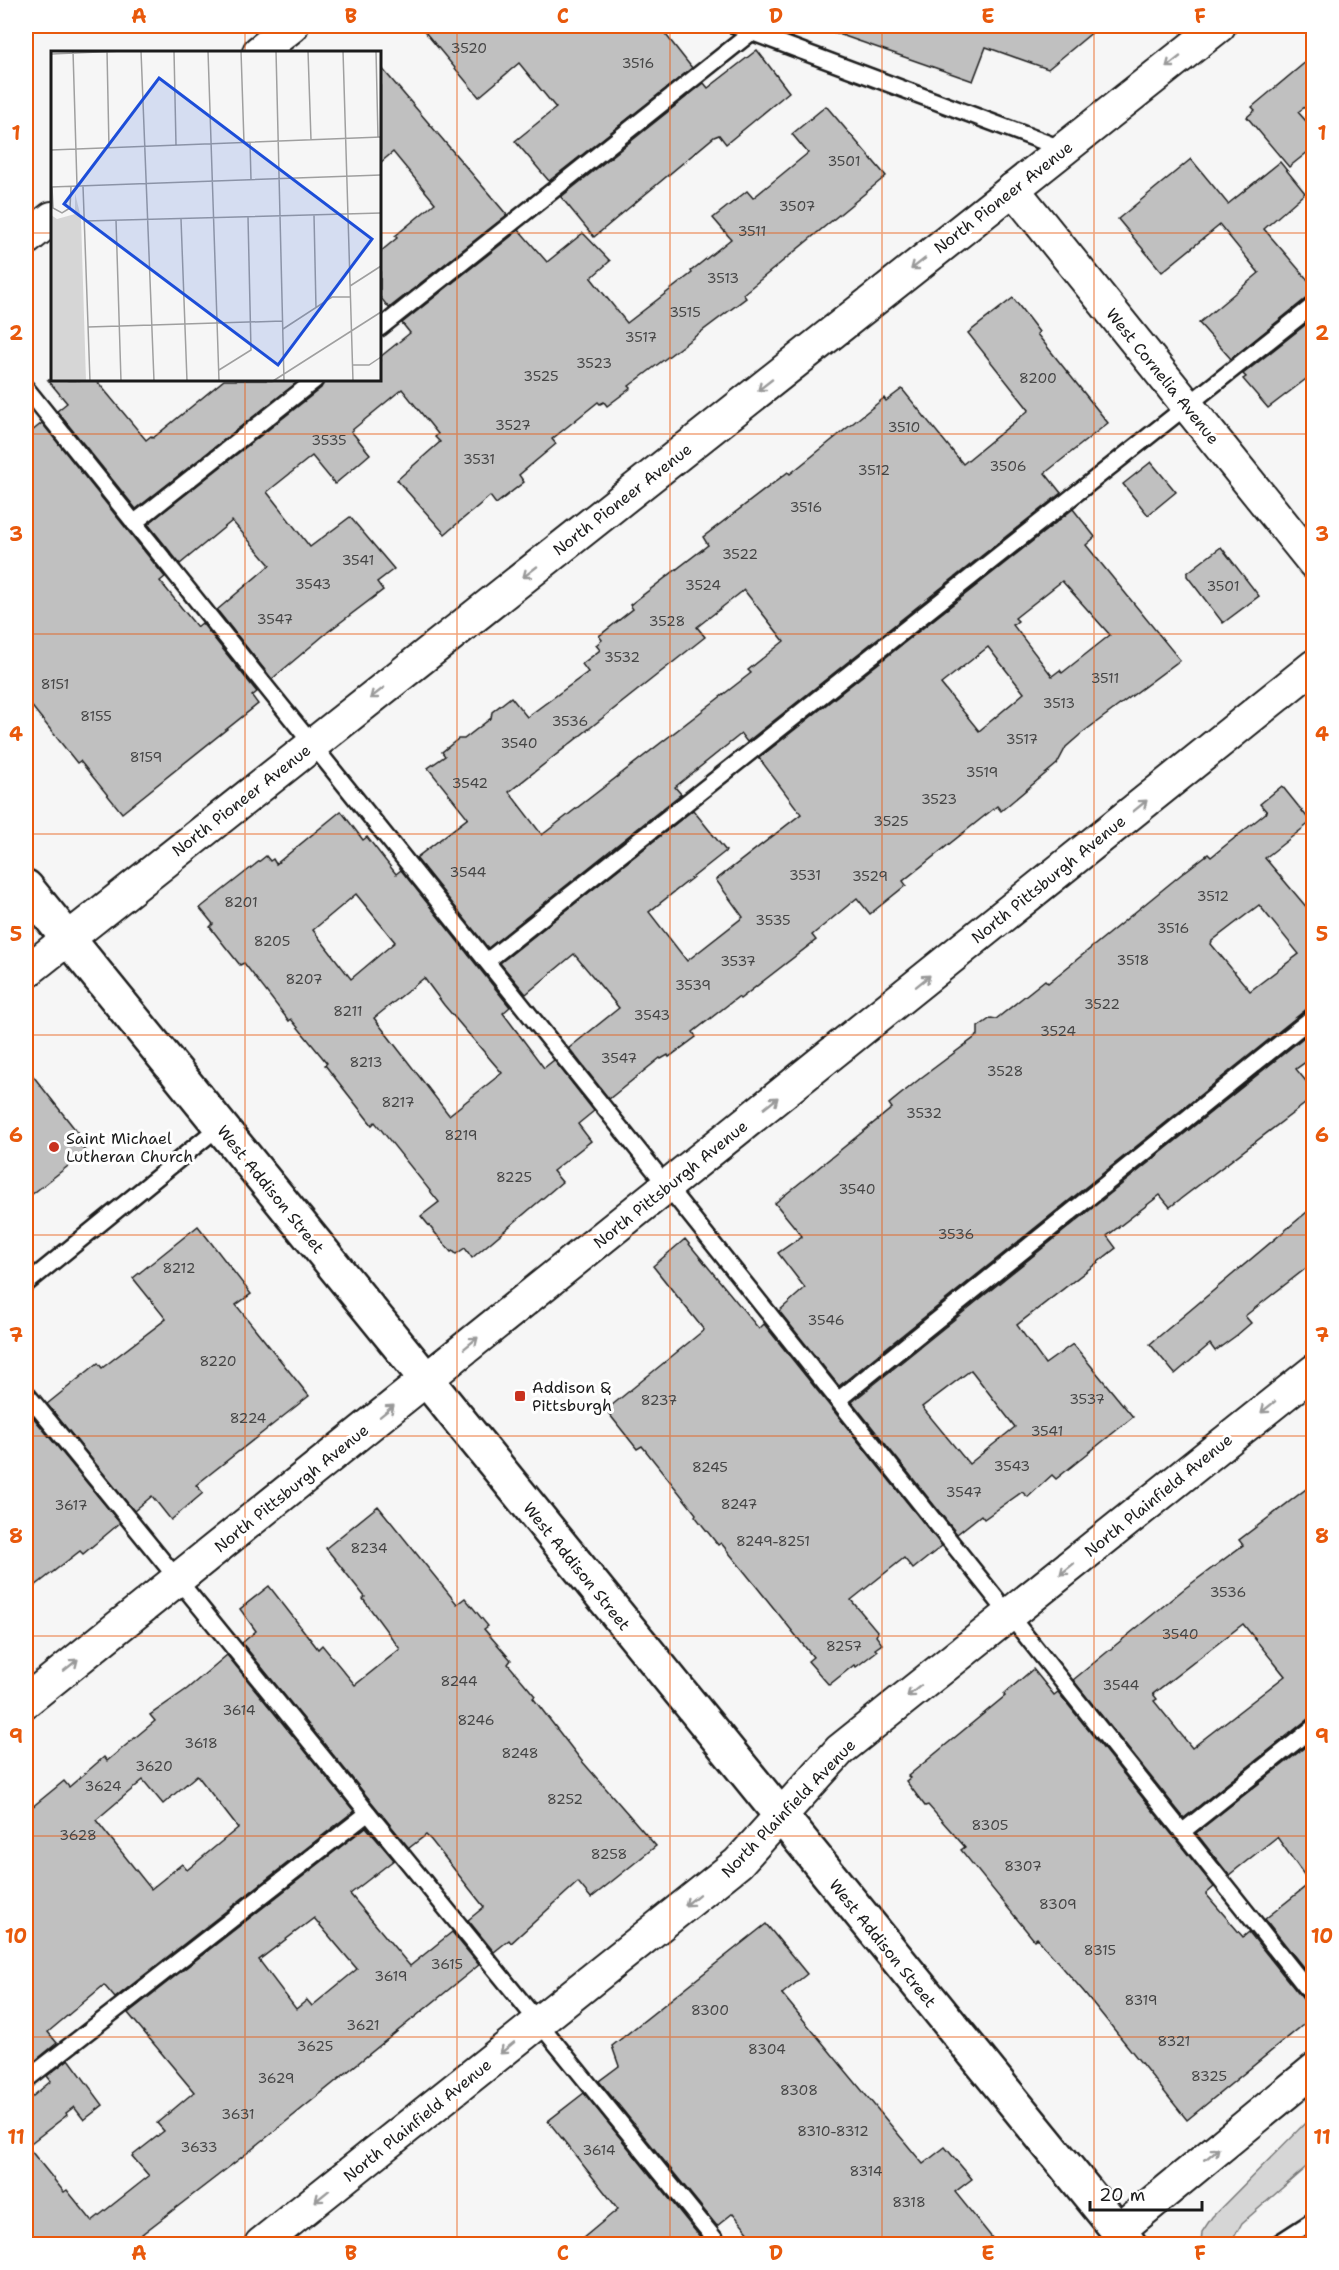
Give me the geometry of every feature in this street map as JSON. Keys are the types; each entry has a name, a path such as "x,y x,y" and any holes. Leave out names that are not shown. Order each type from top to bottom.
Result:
{"street":[{"path":"260,51 292,26"},
{"name":"North Pioneer Avenue","path":"26,972 1219,26"},
{"name":"West Cornelia Avenue","path":"1013,189 1314,563"},
{"path":"26,239 51,219"},
{"name":"North Pittsburgh Avenue","path":"26,1701 1314,666"},
{"name":"West Addison Street","path":"26,887 1123,2238"},
{"name":"North Plainfield Avenue","path":"261,2244 738,1863 840,1750 1314,1371"},
{"path":"1123,2238 1314,2070"}],"lane":[{"path":"735,26 1063,149"},
{"path":"381,327 752,32"},
{"path":"487,961 1314,305"},
{"path":"134,523 314,381"},
{"path":"26,387 668,1186 1314,1997"},
{"path":"838,1400 1314,1016"},
{"path":"26,1284 220,1126"},
{"path":"26,1393 719,2244"},
{"path":"1182,1832 1314,1726"},
{"path":"26,2080 368,1813"},
{"path":"1277,2244 1314,2220"}],"shaded area":[{"path":"1313,2115 1313,2161 1242,2223 1232,2241 1225,2244 1201,2244 1202,2232 1212,2217"}],"building":[{"path":"420,26 659,26 692,68 549,181 515,141 556,108 519,63 479,97"},
{"path":"828,26 1100,26 1048,69 986,47 973,81 827,30"},
{"path":"757,50 789,92 726,144 719,135 714,137 594,237 561,197 704,83 708,88"},
{"path":"1314,55 1314,100 1298,112 1314,130 1314,147 1289,167 1247,117 1255,110 1252,107"},
{"path":"381,67 507,215 389,308 381,298 381,251 397,238 395,236 435,203 393,152 381,162"},
{"path":"826,106 886,176 743,294 746,298 629,386 631,388 607,406 604,402 600,404 598,402 552,439 556,444 519,475 524,482 496,504 490,496 445,534 397,480 440,442 435,437 438,434 402,389 351,431 370,454 335,484 312,456 267,492 310,547 350,517 394,569 377,582 383,590 272,679 217,610 270,565 232,521 180,564 148,524 321,388 324,381 381,381 381,356 410,333 402,323 519,230 547,262 583,233 610,261 591,278 627,323 692,273 691,271 731,239 713,218 747,191 753,198 808,153 792,134"},
{"path":"1191,159 1228,204 1280,162 1305,193 1264,229 1314,287 1314,295 1308,297 1231,359 1199,323 1259,273 1220,225 1162,272 1118,219"},
{"path":"1013,298 1039,332 1037,334 1108,423 1045,473 1061,493 747,742 741,734 675,787 681,794 488,948 416,858 468,818 428,768 445,756 442,752 458,739 464,739 491,718 492,712 511,697 527,717 588,672 582,664 600,650 596,645 602,640 599,636 633,609 630,605 708,545 703,537 788,472 790,474 884,398 886,401 902,389 963,464 1029,410 968,333","holes":["744,590 784,641 748,670 751,673 542,835 509,792 705,637 697,627"]},
{"path":"1314,318 1314,373 1268,408 1243,379 1246,377 1243,374"},
{"path":"48,380 97,381 146,440 151,436 153,438 223,381 299,381 136,509 57,411 67,403"},
{"path":"42,423 165,577 160,581 197,627 202,623 257,692 252,696 258,704 122,813 80,761 77,763 26,699 26,436"},
{"path":"1151,462 1176,492 1148,515 1123,484"},
{"path":"1073,509 1095,537 1086,545 1180,660 1082,733 1066,747 1057,764 1001,811 997,806 903,881 906,885 870,914 857,898 812,935 816,940 693,1032 696,1037 669,1057 668,1055 660,1058 609,1099 569,1048 619,1008 574,954 526,994 500,963 693,810 726,851 649,912 687,961 743,917 716,880 801,814 759,758","holes":["1062,581 1110,635 1062,673 1060,670 1052,676 1013,625 1018,621 1015,618","988,647 1024,693 979,731 941,684"]},
{"path":"1221,547 1259,596 1223,623 1187,576 1187,573"},
{"path":"1282,786 1311,822 1265,858 1314,916 1314,1006 1308,1008 839,1386 779,1311 805,1288 778,1253 802,1236 775,1203 892,1108 889,1104 978,1035 978,1027 991,1018 996,1019 1045,980 1048,983 1183,873 1208,854 1211,857 1267,812 1260,804","holes":["1259,905 1299,954 1250,991 1211,944"]},
{"path":"341,811 363,840 367,837 396,874 401,870 510,1007 503,1013 544,1068 554,1060 594,1111 578,1124 591,1141 553,1171 562,1182 472,1258 465,1248 456,1254 451,1252 421,1216 439,1202 375,1122 372,1125 325,1065 327,1063 291,1019 289,1021 244,963 240,965 210,927 213,924 200,908 266,856 270,861 273,859 276,864","holes":["356,894 395,942 351,979 313,930","424,978 502,1073 449,1115 374,1018"]},
{"path":"1314,1029 1314,1056 1296,1069 1314,1091 1314,1097 1170,1207 1160,1195 1107,1236 1116,1248 1017,1325 1045,1364 1073,1344 1133,1417 1056,1479 1052,1475 1028,1497 1022,1492 984,1519 981,1515 957,1534 852,1402","holes":["971,1370 1015,1427 969,1464 922,1407"]},
{"name":"Saint Michael Lutheran Church","path":"26,1067 78,1133 73,1137 86,1152 26,1199"},
{"path":"1314,1206 1314,1262 1245,1316 1251,1323 1237,1335 1215,1351 1210,1344 1175,1374 1150,1344"},
{"path":"198,1226 251,1294 236,1305 309,1396 196,1485 203,1493 171,1520 152,1496 134,1511 47,1404 98,1363 102,1368 166,1319 133,1278"},
{"path":"685,1239 759,1329 764,1324 942,1546 913,1569 904,1558 851,1600 878,1632 876,1636 882,1644 875,1649 877,1651 856,1667 854,1665 829,1685 808,1661 813,1657 756,1586 721,1543 718,1545 642,1446 637,1449 606,1410 704,1330 653,1266"},
{"path":"32,1416 120,1523 83,1554 80,1551 26,1593 26,1421"},
{"path":"1314,1483 1314,1717 1308,1719 1184,1818 1073,1680 1184,1589 1243,1545 1239,1540","holes":["1243,1624 1285,1676 1192,1748 1154,1701 1157,1699 1153,1694"]},
{"path":"378,1506 457,1604 465,1598 488,1626 484,1629 511,1660 508,1664 535,1696 533,1698 581,1760 656,1846 591,1898 578,1882 511,1943 509,1940 494,1952 468,1920 484,1907 431,1840 426,1835 409,1848 242,1643 256,1631 240,1609 269,1586 318,1649 322,1645 355,1685 400,1649 363,1599 365,1597 326,1548"},
{"path":"227,1655 354,1811 115,1998 104,1985 48,2032 57,2043 35,2061 26,2050 26,1812 64,1781 69,1787 104,1757 107,1761 155,1721 150,1715 187,1689","holes":["197,1775 238,1828 187,1870 182,1864 151,1889 96,1820 143,1780 163,1804"]},
{"path":"1033,1669 1054,1695 1058,1692 1214,1887 1206,1894 1243,1937 1249,1932 1306,2003 1314,2007 1314,2016 1187,2120 1084,1992 1037,1938 1034,1940 961,1850 965,1847 928,1805 925,1806 906,1781 910,1778 908,1776 1005,1696 1004,1694"},
{"path":"1314,1740 1314,1981 1265,1919 1310,1883 1277,1837 1229,1875 1196,1833"},
{"path":"366,1827 394,1860 350,1894 410,1966 452,1932 479,1965 251,2150 129,2244 26,2244 26,2102 51,2081 47,2076 69,2059 103,2105 84,2120 74,2107 27,2146 64,2192 67,2190 92,2221 149,2176 132,2156 164,2131 157,2123 194,2092 128,2013","holes":["314,1918 357,1969 312,2006 307,2000 296,2009 259,1960"]},
{"path":"766,1924 807,1974 782,1994 923,2164 945,2147 972,2179 955,2192 997,2244 758,2244 733,2213 717,2226 599,2081 619,2066 612,2046"},
{"path":"584,2093 701,2238 692,2244 576,2244 618,2209 548,2121"}],"place":[{"name":"Saint Michael Lutheran Church","path":"54,1147"},
{"name":"Addison & Pittsburgh","path":"520,1396"}]}
